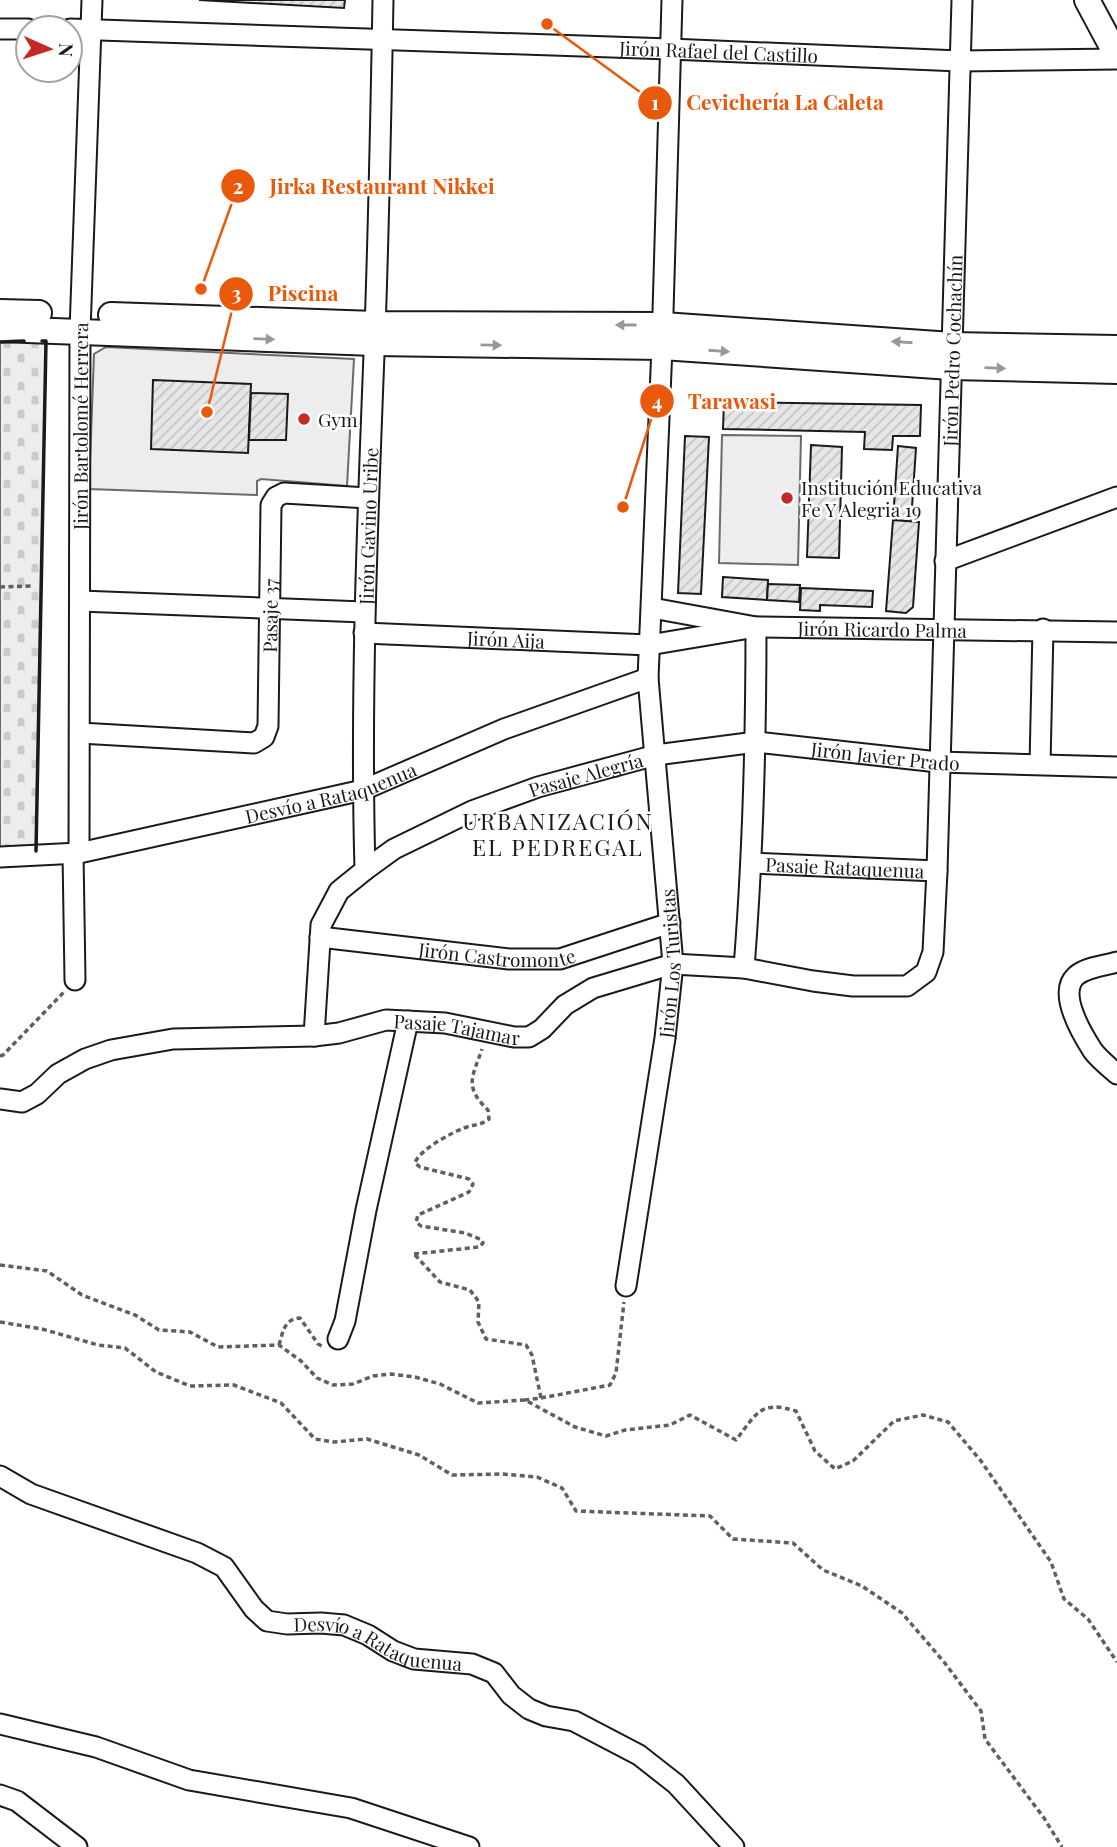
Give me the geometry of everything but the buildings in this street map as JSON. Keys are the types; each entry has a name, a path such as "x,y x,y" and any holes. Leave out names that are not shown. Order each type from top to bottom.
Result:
{"main road":[{"path":"1087,0 1117,58"},
{"path":"1104,0 1117,26"},
{"path":"0,312 81,322 374,334 662,336 951,356 1117,371"},
{"path":"0,329 81,322"},
{"path":"951,356 1117,348"}],"street":[{"name":"Jirón Bartolomé Herrera","path":"75,980 80,733 81,322 92,0"},
{"name":"Jirón Gavino Uribe","path":"365,870 364,612 383,0"},
{"name":"Jirón Los Turistas","path":"626,1286 674,964 648,678 672,0"},
{"name":"Jirón Pedro Cochachín","path":"933,952 962,0"},
{"name":"Jirón Rafael del Castillo","path":"84,29 960,61 1117,58"},
{"name":"Pasaje 37","path":"80,733 254,743 264,737 268,726 271,505 275,497 284,494 368,498"},
{"path":"945,561 1117,497"},
{"path":"80,601 364,612"},
{"path":"652,608 756,627 752,863 744,968"},
{"name":"Jirón Ricardo Palma","path":"649,645 756,627 1117,632"},
{"path":"1040,764 1043,629"},
{"name":"Jirón Aija","path":"364,633 649,645"},
{"name":"Desvío a Rataquenua","path":"0,857 76,853 363,790 503,729 648,678"},
{"name":"Jirón Javier Prado","path":"656,755 756,742 938,762 1117,767"},
{"name":"Pasaje Alegría","path":"365,870 394,849 472,811 538,787 656,755"},
{"name":"Pasaje Rataquenua","path":"752,863 937,872"},
{"path":"314,1036 321,925 339,891 365,870"},
{"name":"Jirón Castromonte","path":"320,937 509,959 560,959 670,923"},
{"name":"Pasaje Tajamar","path":"0,1099 22,1102 37,1094 58,1074 85,1059 111,1050 173,1039 314,1036 339,1033 386,1020 445,1024 514,1037 529,1037 542,1029 565,1005 593,988 674,964 744,968 853,986 906,986 926,972 933,952"},
{"path":"1117,962 1084,971 1073,978 1067,989 1069,1003 1094,1052 1117,1074"},
{"path":"338,1339 345,1321 366,1210 408,1021"},
{"name":"Desvío a Rataquenua","path":"0,1476 31,1494 197,1553 224,1567 254,1609 267,1621 344,1625 414,1659 472,1664 494,1673 511,1695 529,1709 546,1716 575,1721 639,1755 676,1784 734,1847"},
{"path":"0,1724 96,1747 189,1780 351,1808 470,1847"},
{"path":"0,1795 17,1801 77,1847"}],"path":[{"path":"0,587 33,586"},
{"path":"0,1056 75,980"},
{"path":"488,1031 473,1070 471,1084 478,1101 488,1110 489,1119 481,1125 465,1127 444,1139 421,1153 415,1163 420,1167 469,1179 472,1184 469,1192 418,1216 416,1223 465,1233 482,1240 483,1243 479,1247 414,1254 440,1282 470,1290 479,1302 478,1322 486,1339 526,1345 532,1354 541,1398"},
{"path":"0,1265 47,1271 82,1295 135,1315 159,1330 190,1332 218,1347 279,1345 301,1361 317,1378 333,1385 353,1384 373,1376 391,1374 440,1384 478,1403 541,1398 610,1385 615,1373 626,1286"},
{"path":"279,1345 286,1323 293,1318 300,1318 318,1344 327,1348 338,1339"},
{"path":"0,1321 42,1329 98,1345 125,1348 156,1372 190,1386 234,1385 281,1402 315,1439 367,1439 419,1455 452,1475 537,1476 562,1488 576,1511 710,1516 733,1539 793,1543 823,1570 862,1586 902,1613 982,1711 985,1739 1044,1818 1062,1847"},
{"path":"525,1400 575,1427 606,1436 625,1430 670,1425 690,1415 736,1440 759,1411 776,1405 796,1411 815,1451 835,1469 853,1461 894,1421 923,1415 948,1422 981,1461 1051,1562 1064,1599 1088,1619 1117,1662"}],"green space":[{"path":"46,341 36,852 0,852 0,342"}],"shaded area":[{"path":"106,347 354,359 347,486 261,479 257,481 257,495 89,489 94,354"},
{"path":"722,435 801,436 798,565 719,563"}],"wall":[{"path":"0,342 24,341"},
{"path":"36,851 46,341 42,341"}],"place":[{"name":"Cevichería La Caleta","path":"547,24"},
{"name":"Jirka Restaurant Nikkei","path":"201,289"},
{"name":"Piscina","path":"207,412"},
{"name":"Gym","path":"304,419"},
{"name":"Institución Educativa Fe Y Alegria 19","path":"787,498"},
{"name":"Tarawasi","path":"623,507"}],"district":[{"name":"URBANIZACIÓN EL PEDREGAL","path":"558,833"}]}
